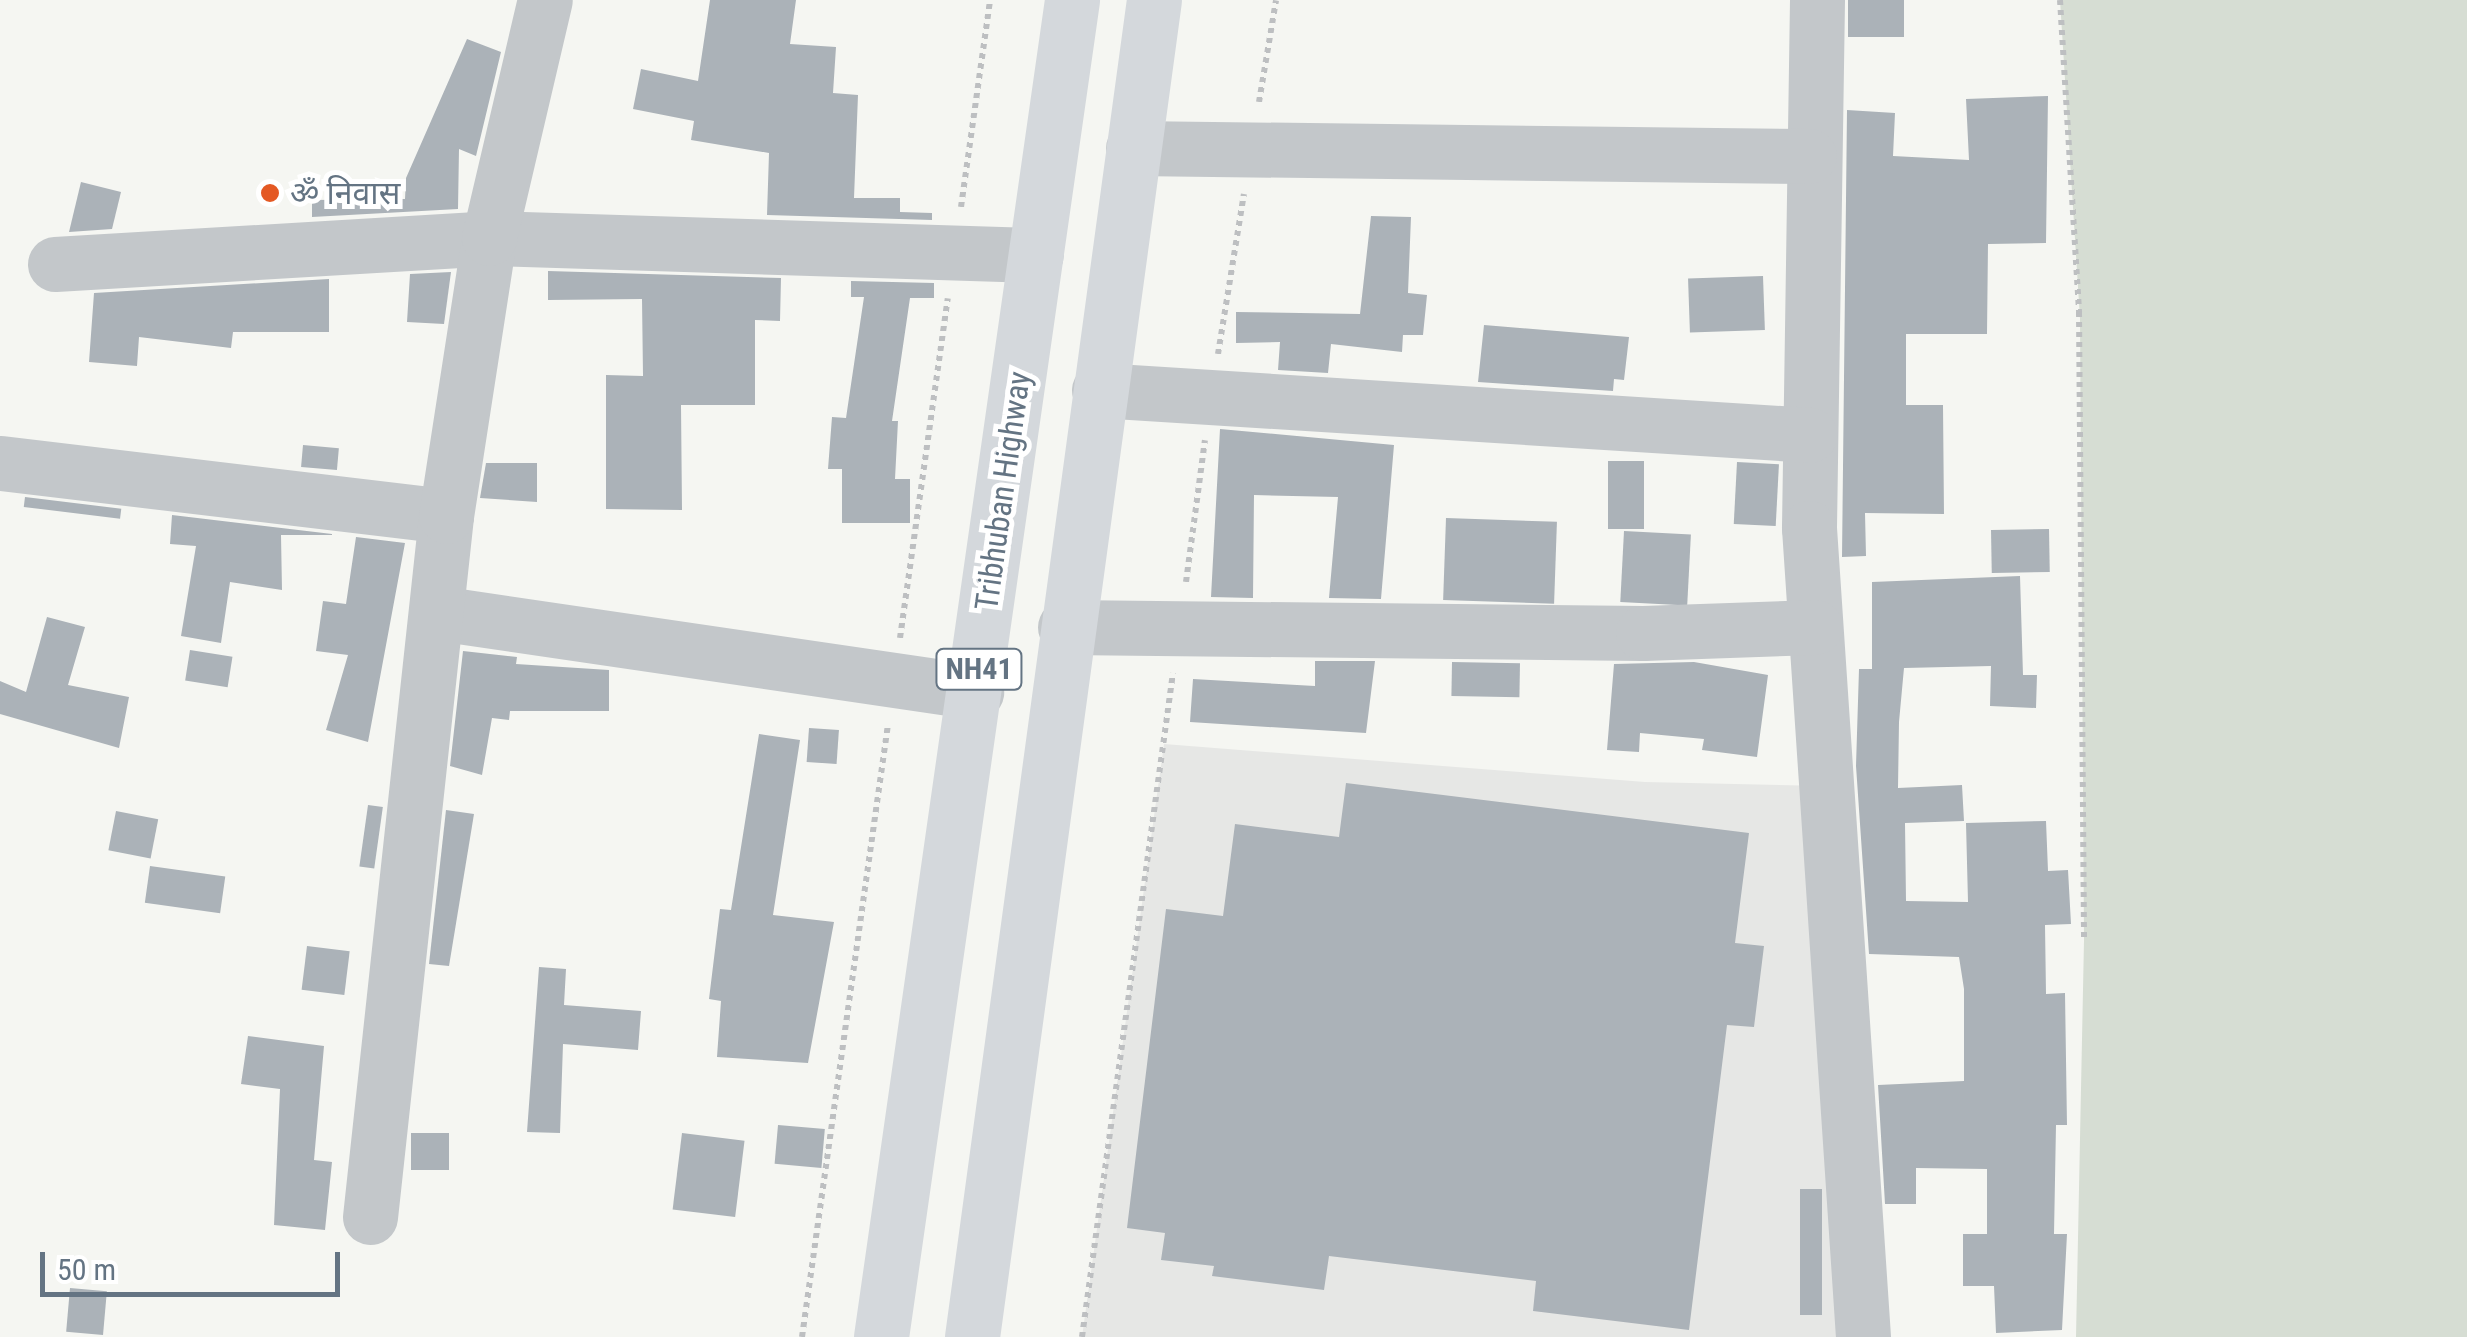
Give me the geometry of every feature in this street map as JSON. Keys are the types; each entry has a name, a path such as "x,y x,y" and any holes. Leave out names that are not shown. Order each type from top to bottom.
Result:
{"highway":[{"name":"Tribhuban Highway","path":"881,1337 1072,0"},
{"name":"NH41","path":"972,1337 1038,820 1154,0"},
{"path":"956,818 1038,820"}],"street":[{"path":"370,1216 446,516 488,238 545,0"},
{"path":"1817,0 1808,156 1815,627 1863,1337"},
{"path":"1133,148 1808,156"},
{"path":"55,264 488,238 1036,255"},
{"path":"1099,390 1810,435"},
{"path":"2,463 446,516"},
{"path":"438,613 976,692"},
{"path":"1065,627 1643,633 1815,627"}],"path":[{"path":"2060,0 2080,312 2084,940"}],"shaded area":[{"path":"2060,0 2467,0 2467,1337 2076,1337 2084,940 2080,319"},
{"path":"1164,744 1645,782 1825,786 1863,1337 1082,1337"}],"building":[{"path":"710,0 796,0 790,44 836,47 833,93 858,95 854,198 900,198 900,212 932,213 932,220 767,215 769,153 691,140 694,121 633,109 641,69 698,81"},
{"path":"1848,0 1904,0 1904,37 1848,37"},
{"path":"467,39 501,52 476,156 459,149 458,209 312,217 312,200 405,199 406,178"},
{"path":"2048,96 2046,243 1988,244 1987,334 1906,334 1906,405 1943,405 1944,514 1865,513 1866,556 1842,557 1847,110 1895,113 1893,156 1969,160 1966,99"},
{"path":"81,182 121,192 112,229 69,232"},
{"path":"1371,216 1411,217 1408,293 1427,295 1423,335 1403,335 1402,352 1331,344 1328,373 1278,370 1280,342 1236,343 1236,312 1360,314"},
{"path":"548,271 781,278 780,321 755,320 755,405 681,405 682,510 606,509 606,375 643,376 642,299 548,300"},
{"path":"451,272 444,324 407,322 410,274"},
{"path":"1763,276 1765,330 1690,333 1688,279"},
{"path":"329,279 329,332 233,332 231,348 139,337 137,366 89,362 94,293"},
{"path":"851,281 934,283 934,298 910,298 892,421 898,421 895,479 910,479 910,523 842,523 842,469 828,469 832,417 846,418 864,297 851,297"},
{"path":"1484,325 1629,337 1624,380 1614,379 1613,391 1478,382"},
{"path":"1220,429 1394,445 1381,599 1329,598 1338,497 1254,495 1253,598 1211,597"},
{"path":"303,445 339,448 337,470 301,467"},
{"path":"1608,461 1644,461 1644,529 1608,529"},
{"path":"1737,462 1779,464 1776,526 1734,524"},
{"path":"486,463 537,463 537,502 480,498"},
{"path":"25,497 121,509 120,519 24,507"},
{"path":"172,515 332,535 281,535 282,590 230,582 221,643 181,636 196,546 170,544"},
{"path":"1446,518 1557,522 1554,604 1443,600"},
{"path":"2049,529 2050,572 1992,573 1991,530"},
{"path":"1624,531 1691,535 1687,605 1620,602"},
{"path":"356,537 405,543 368,742 326,730 348,655 316,651 323,601 346,604"},
{"path":"2020,576 2023,675 2037,675 2036,708 1990,706 1991,666 1904,668 1899,722 1898,788 1962,785 1964,821 1905,823 1906,901 1968,902 1966,823 2046,821 2048,871 2068,870 2071,924 2045,925 2046,994 2065,993 2067,1125 2056,1125 2054,1234 2067,1234 2062,1330 1996,1333 1994,1286 1963,1286 1963,1234 1987,1234 1987,1169 1916,1168 1916,1204 1885,1204 1878,1085 1964,1081 1964,989 1959,957 1869,954 1856,766 1859,669 1872,669 1872,582"},
{"path":"47,617 85,627 68,685 129,697 119,748 0,714 0,681 26,692"},
{"path":"190,650 232,657 228,687 185,681"},
{"path":"463,651 517,657 516,664 609,670 609,711 510,711 509,720 492,718 482,775 450,766"},
{"path":"1315,661 1375,661 1366,733 1190,722 1193,679 1315,686"},
{"path":"1452,662 1520,663 1519,697 1451,696"},
{"path":"1694,662 1768,675 1757,757 1702,750 1704,739 1640,733 1639,752 1607,750 1614,664"},
{"path":"809,728 839,730 837,764 807,762"},
{"path":"759,734 800,740 773,915 834,922 808,1063 717,1057 721,1001 709,999 720,909 731,910"},
{"path":"1346,783 1749,833 1735,943 1764,946 1754,1027 1727,1025 1689,1330 1533,1311 1536,1281 1329,1256 1324,1290 1212,1276 1214,1266 1161,1260 1165,1233 1127,1228 1166,909 1223,916 1235,824 1339,837"},
{"path":"368,805 383,807 374,868 359,866"},
{"path":"446,810 474,814 449,966 429,964"},
{"path":"116,811 158,819 151,858 108,850"},
{"path":"150,866 225,877 220,913 145,903"},
{"path":"307,946 350,951 344,995 302,990"},
{"path":"539,967 566,969 564,1005 641,1011 638,1050 563,1044 560,1133 527,1132"},
{"path":"248,1036 324,1046 314,1160 332,1162 325,1230 274,1225 280,1089 241,1084"},
{"path":"778,1125 825,1129 821,1168 775,1164"},
{"path":"411,1133 449,1133 449,1170 411,1170"},
{"path":"682,1133 745,1141 735,1217 673,1209"},
{"path":"1800,1189 1822,1189 1822,1315 1800,1315"},
{"path":"70,1288 107,1291 103,1335 66,1332"}],"place":[{"name":"ॐ निवास","path":"270,193"}]}
